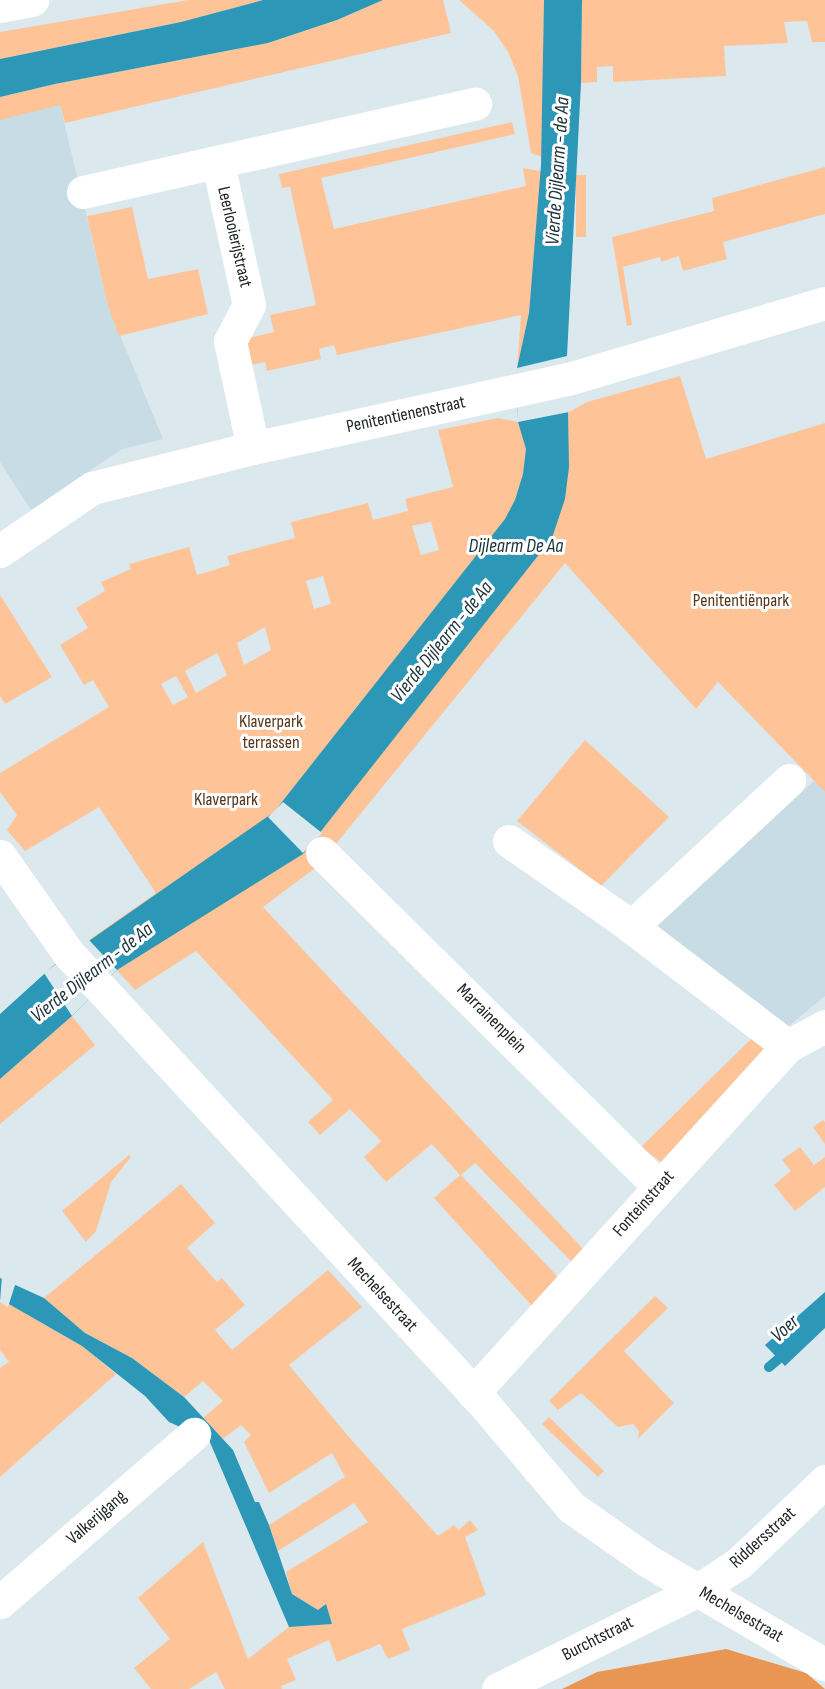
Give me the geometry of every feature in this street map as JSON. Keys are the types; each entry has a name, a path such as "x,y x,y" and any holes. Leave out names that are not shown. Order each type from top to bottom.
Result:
{"street":[{"path":"0,6 32,0"},
{"name":"Leerlooierijstraat","path":"83,192 475,104"},
{"name":"Leerlooierijstraat","path":"218,163 249,305 230,340 253,448"},
{"name":"Penitentienenstraat","path":"0,551 92,488 253,448 518,391 825,303"},
{"path":"631,927 789,780"},
{"path":"509,841 631,927 788,1046"},
{"name":"Marrainenplein","path":"322,853 660,1187"},
{"name":"Mechelsestraat","path":"0,856 69,954 473,1393 571,1507 648,1560 825,1665"},
{"name":"Fonteinstraat","path":"473,1393 788,1046 825,1026"},
{"name":"Valkerijgang","path":"0,1602 194,1434"},
{"name":"Riddersstraat","path":"698,1590 739,1563 825,1481"},
{"name":"Burchtstraat","path":"498,1689 698,1590"}],"shaded area":[{"path":"55,84 108,306 163,439 122,449 31,510 0,462 0,97"},
{"path":"814,781 825,792 825,996 785,1029 655,927"},
{"path":"726,1649 806,1673 825,1689 562,1689 597,1672"}],"green space":[{"path":"188,0 263,0 181,22 0,59 0,32"},
{"path":"383,0 443,0 451,33 65,123 60,105 0,120 0,97 55,84 268,43 337,20"},
{"path":"459,0 544,0 542,157 531,153 518,76 508,52 494,31"},
{"path":"582,0 825,0 825,42 812,42 807,21 784,22 788,43 724,46 726,76 613,82 613,66 597,67 597,82 581,83"},
{"path":"512,122 515,134 321,178 334,229 526,186 523,168 541,171 529,313 517,368 521,315 337,355 334,345 319,349 321,359 267,371 265,362 251,365 245,339 274,332 270,315 316,305 290,187 282,188 279,174"},
{"path":"825,167 825,214 723,242 727,259 683,271 679,256 661,262 660,257 623,267 632,325 627,326 612,237 714,211 712,198"},
{"path":"576,175 586,175 586,237 576,237"},
{"path":"132,207 148,279 198,269 208,314 119,336 108,306 87,216"},
{"name":"Klaverpark","path":"680,376 706,459 825,423 825,792 718,682 696,709 565,563 318,866 263,907 583,1249 572,1262 475,1163 461,1175 558,1277 532,1306 434,1198 460,1175 432,1144 386,1182 364,1157 381,1141 350,1109 320,1135 308,1122 333,1100 196,951 135,990 89,940 156,893 99,807 25,851 7,830 17,815 0,792 0,773 109,707 93,680 84,685 60,645 88,628 76,608 105,591 101,582 131,569 129,564 189,547 197,575 230,565 227,556 295,538 291,522 368,503 373,520 408,511 405,499 453,487 438,430 498,418 518,422 569,412 587,402","holes":["431,522 439,550 421,555 412,526","323,576 331,604 314,609 306,581","265,627 271,650 244,665 237,643","217,653 227,675 196,693 185,671","176,676 188,697 173,705 161,684"]},
{"path":"0,595 52,677 5,704 0,696"},
{"path":"585,740 669,817 601,886 517,821"},
{"path":"72,1016 95,1045 0,1124 0,1079"},
{"path":"751,1039 764,1049 661,1162 641,1147"},
{"path":"823,1120 825,1122 825,1144 813,1127"},
{"path":"800,1147 814,1165 825,1157 825,1187 795,1211 774,1185 791,1171 782,1160"},
{"path":"129,1155 131,1157 111,1182 96,1231 86,1242 62,1211"},
{"path":"181,1184 215,1223 187,1248 217,1282 222,1278 245,1305 215,1330 232,1350 328,1270 362,1307 289,1365 349,1437 438,1536 454,1525 459,1530 470,1520 478,1530 465,1537 486,1595 402,1629 410,1650 388,1659 380,1644 337,1662 329,1640 287,1659 296,1680 281,1686 282,1689 225,1689 216,1672 189,1689 151,1689 134,1668 170,1639 138,1598 203,1542 248,1659 289,1627 332,1624 325,1605 318,1610 292,1594 286,1572 368,1522 354,1503 278,1551 269,1525 345,1477 332,1453 269,1493 244,1442 251,1435 241,1425 223,1439 203,1418 223,1401 203,1381 184,1397 132,1358 85,1333 44,1298"},
{"path":"655,1296 668,1308 624,1351 674,1403 638,1439 639,1431 633,1424 618,1427 581,1393 558,1410 549,1401"},
{"path":"0,1299 82,1346 116,1374 0,1477 0,1368 9,1362 0,1350"},
{"path":"549,1417 604,1471 598,1477 542,1424"}],"water":[{"path":"263,0 383,0 337,20 268,43 55,84 0,97 0,59 181,22"},
{"path":"544,0 582,0 581,83 567,356 569,467 565,499 552,538 303,854 117,970 72,1016 0,1079 0,1014 53,966 274,812 505,519 515,500 523,474 526,449 518,422 517,368 529,313 541,165"},
{"path":"0,1278 44,1298 85,1333 132,1358 184,1397 233,1450 255,1502 259,1502 269,1525 292,1594 318,1610 326,1604 332,1624 289,1627 209,1440 169,1422 145,1396 82,1346 0,1299"},
{"path":"825,1292 825,1328 785,1366 765,1345"}],"pier":[{"path":"567,356 569,412 518,422 517,368"},
{"path":"283,802 322,833 303,853 268,817"},
{"path":"89,940 117,970 72,1016 44,973"},
{"path":"2,1276 16,1282 8,1307 0,1302"}],"waterway":[{"name":"Voer","path":"769,1367 789,1350"}],"water label":[{"name":"Vierde Dijlearm - de Aa","path":"558,171"},
{"name":"Dijlearm De Aa","path":"516,546"},
{"name":"Vierde Dijlearm - de Aa","path":"442,642"},
{"name":"Vierde Dijlearm - de Aa","path":"92,973"}],"park label":[{"name":"Penitentiënpark","path":"741,601"},
{"name":"Klaverpark terrassen","path":"271,733"}]}
